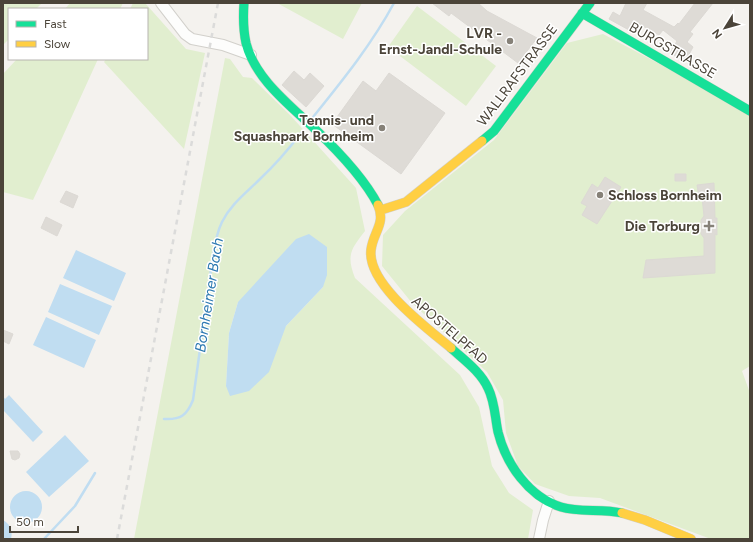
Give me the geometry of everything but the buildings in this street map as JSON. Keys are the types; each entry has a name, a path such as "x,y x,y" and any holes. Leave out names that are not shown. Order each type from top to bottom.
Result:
{"street":[{"path":"161,3 185,34 192,39 223,45 251,55"},
{"path":"244,3 243,24 246,43 257,69 272,88 337,150 376,200 381,210"},
{"name":"WALLRAFSTRASSE","path":"381,210 406,202 494,131 590,3"},
{"name":"BURGSTRASSE","path":"582,12 750,111"},
{"name":"APOSTELPFAD","path":"381,210 381,223 373,241 371,250 372,260 378,275 396,301 475,369 483,379 493,399 499,434 509,460 523,482 549,502 567,508 618,512 691,539"},
{"path":"539,539 549,502"}],"green space":[{"path":"3,3 42,3 37,8 8,8 8,40 3,45"},
{"path":"70,3 123,3 120,8 66,8"},
{"path":"133,3 145,3 186,49 205,53 184,149 104,62 105,60 148,60 148,8 130,8"},
{"path":"277,3 362,3 343,39"},
{"path":"417,6 496,66 466,106 388,47"},
{"path":"603,34 701,86 750,115 750,366 742,371 750,393 750,539 711,539 600,498 569,496 535,484 518,466 506,433 503,400 487,372 412,303 382,266 383,235 405,211 494,140 567,43"},
{"path":"225,58 230,59 243,77 252,78 290,115 356,188 365,231 351,253 352,270 355,278 460,375 479,407 492,466 509,493 533,510 528,539 134,539","holes":["323,287 226,386 229,333 238,302"]},
{"path":"16,60 98,60 33,200 3,192 3,74"}],"water":[{"path":"309,234 327,247 327,275 323,287 286,326 269,372 249,391 230,396 226,386 229,333 238,302 296,239"},
{"path":"76,250 126,273 114,301 63,278"},
{"path":"60,284 112,306 99,335 48,312"},
{"path":"46,317 96,340 84,368 33,345"},
{"path":"9,395 43,432 33,442 3,410 3,396 5,399"},
{"path":"65,435 89,461 49,497 26,472"},
{"path":"26,491 37,496 42,507 37,518 26,523 15,518 10,507 15,496"},
{"path":"3,520 10,528 12,533 11,539 3,539"}],"waterway":[{"name":"Bornheimer Bach","path":"313,117 366,48 394,3"},
{"name":"Bornheimer Bach","path":"164,419 175,419 183,416 193,400 215,242 222,222 234,204 266,174 301,133"},
{"name":"Bornheimer Bach","path":"44,539 75,506 95,473"}],"railway":[{"path":"117,539 218,3"}],"traffic: fast":[{"path":"244,3 244,33 246,43 257,68 275,91 350,165 366,185 378,205"},
{"path":"482,141 494,131 590,3"},
{"path":"582,13 750,111"},
{"path":"451,348 471,366 485,382 492,399 498,432 507,456 520,478 529,487 549,502 568,509 622,513"}],"traffic: slow":[{"path":"381,210 406,202 482,141"},
{"path":"378,205 381,218 371,250 372,263 378,277 400,304 451,348"},
{"path":"622,513 645,520 691,539"}],"place":[{"name":"LVR - Ernst-Jandl-Schule","path":"510,41"},
{"name":"Tennis- und Squashpark Bornheim","path":"382,128"},
{"name":"Schloss Bornheim","path":"600,195"},
{"name":"Die Torburg","path":"709,226"}]}
